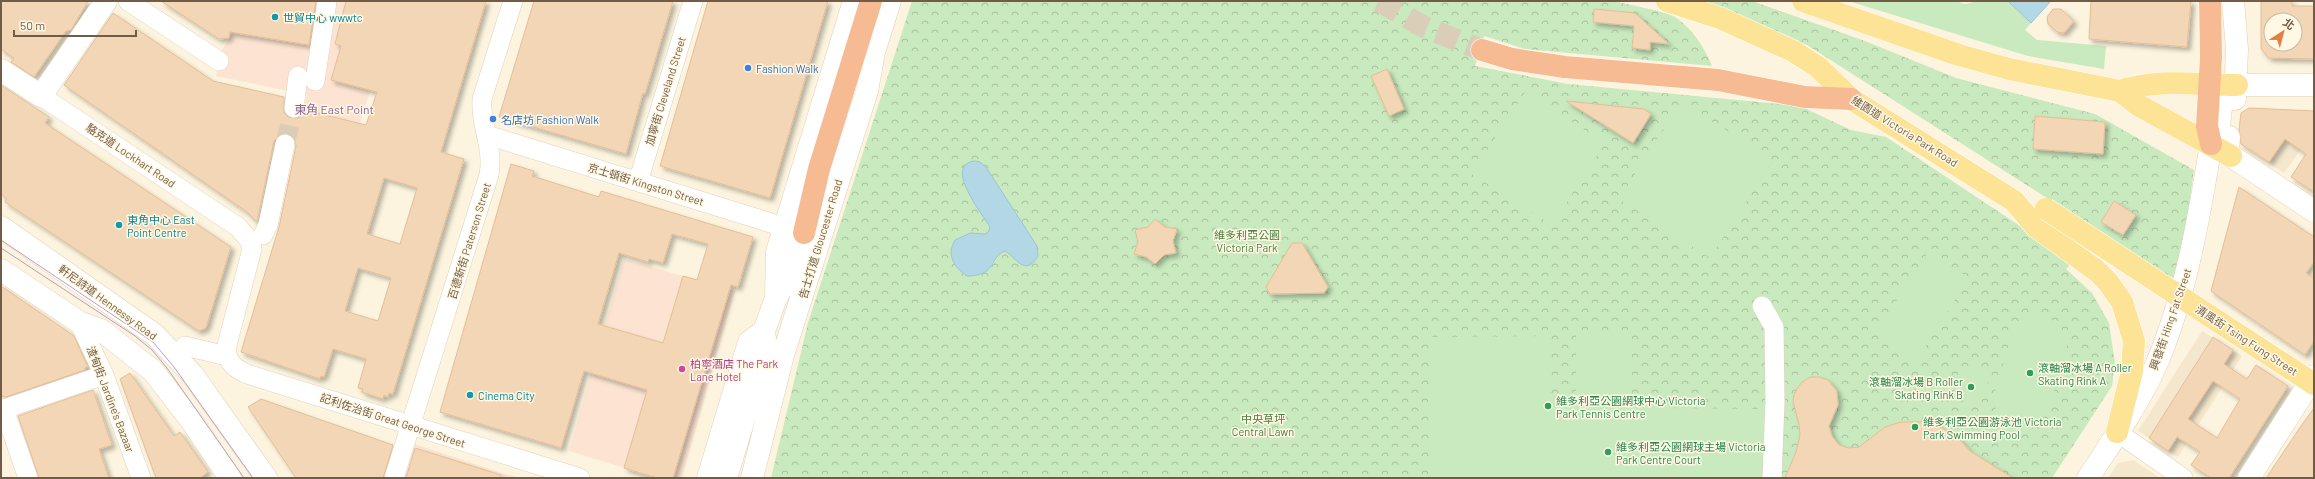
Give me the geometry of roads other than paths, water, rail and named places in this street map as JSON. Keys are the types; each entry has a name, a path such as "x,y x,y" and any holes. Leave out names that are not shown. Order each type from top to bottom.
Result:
{"highway":[{"path":"794,230 819,169 871,1"},
{"path":"2210,1 2210,85 2207,126 2211,144"},
{"path":"1482,50 1512,59 1565,67 1718,80 1805,97 1851,99"}],"main road":[{"path":"41,96 106,1"},
{"name":"告士打道 Gloucester Road","path":"726,478 776,298 798,260 794,230 854,1"},
{"name":"告士打道 Gloucester Road","path":"752,478 783,355 867,91 874,52 890,1"},
{"name":"維園道 Victoria Park Road","path":"1667,1 1720,18 1793,51 1818,67 1851,99 2014,201"},
{"path":"1803,1 1988,63 2120,91 2138,105 2231,156 2314,211"},
{"path":"2231,156 2228,151 2228,144 2237,85 2233,1"},
{"name":"駱克道 Lockhart Road","path":"1,70 41,96"},
{"path":"2120,91 2147,84 2170,82 2210,85 2314,85"},
{"name":"興發街 Hing Fat Street","path":"2088,478 2132,410 2157,363 2179,296 2196,231 2211,144 2215,142 2218,136 2224,96 2230,88 2237,85"},
{"path":"2014,201 2046,209 2313,381 2249,478"},
{"path":"2014,201 2036,227 2097,271 2108,282 2122,302 2131,328 2134,354 2117,432"},
{"name":"軒尼詩道 Hennessy Road","path":"1,227 150,331 187,369 204,390 266,478"},
{"path":"1,270 79,322 101,330 153,371 165,385 230,478"},
{"name":"清風街 Tsing Fung Street","path":"2179,296 2313,381"},
{"path":"708,478 749,342 765,339"}],"street":[{"path":"128,1 219,61"},
{"path":"294,108 306,79 328,1"},
{"name":"百德新街 Paterson Street","path":"394,478 489,175 492,161 481,112 482,99 513,1"},
{"name":"加寧街 Cleveland Street","path":"638,182 693,1"},
{"name":"駱克道 Lockhart Road","path":"41,96 238,227 250,241 252,249 227,348"},
{"name":"京士頓街 Kingston Street","path":"487,136 794,230"},
{"path":"263,235 268,225 286,144"},
{"path":"1762,306 1774,327 1772,478"},
{"name":"渣甸街 Jardine's Bazaar","path":"79,322 104,375 140,478"},
{"path":"185,346 227,348"},
{"name":"記利佐治街 Great George Street","path":"227,348 234,368 247,374 580,478"},
{"path":"28,478 3,408 104,375"},
{"path":"2117,432 2183,478"}],"water":[{"path":"2008,1 2051,1 2031,23"},
{"path":"975,161 980,162 986,167 1037,246 1038,256 1029,265 1025,266 1021,264 1005,251 997,257 988,270 977,275 967,276 955,265 951,256 951,251 955,240 970,233 985,234 989,231 990,227 973,202 963,180 962,171 966,164"}],"tunnel":[{"path":"1379,1 1426,28 1482,50"},
{"path":"285,144 294,108"}],"tram line":[{"path":"1,240 153,342 174,367 253,478"},
{"path":"1,248 135,336 152,350 167,368 244,478"}],"place":[{"name":"世貿中心 wwwtc","path":"275,17"},
{"name":"Fashion Walk","path":"748,68"},
{"name":"名店坊 Fashion Walk","path":"493,119"},
{"name":"東角中心 East Point Centre","path":"119,225"},
{"name":"柏寧酒店 The Park Lane Hotel","path":"682,369"},
{"name":"滾軸溜冰場 A Roller Skating Rink A","path":"2030,373"},
{"name":"滾軸溜冰場 B Roller Skating Rink B","path":"1971,387"},
{"name":"Cinema City","path":"470,395"},
{"name":"維多利亞公園網球中心 Victoria Park Tennis Centre","path":"1548,406"},
{"name":"維多利亞公園游泳池 Victoria Park Swimming Pool","path":"1915,427"},
{"name":"維多利亞公園網球主場 Victoria Park Centre Court","path":"1608,452"}],"district":[{"name":"東角 East Point","path":"334,109"}],"park label":[{"name":"維多利亞公園 Victoria Park","path":"1247,240"},
{"name":"中央草坪 Central Lawn","path":"1263,424"}]}
